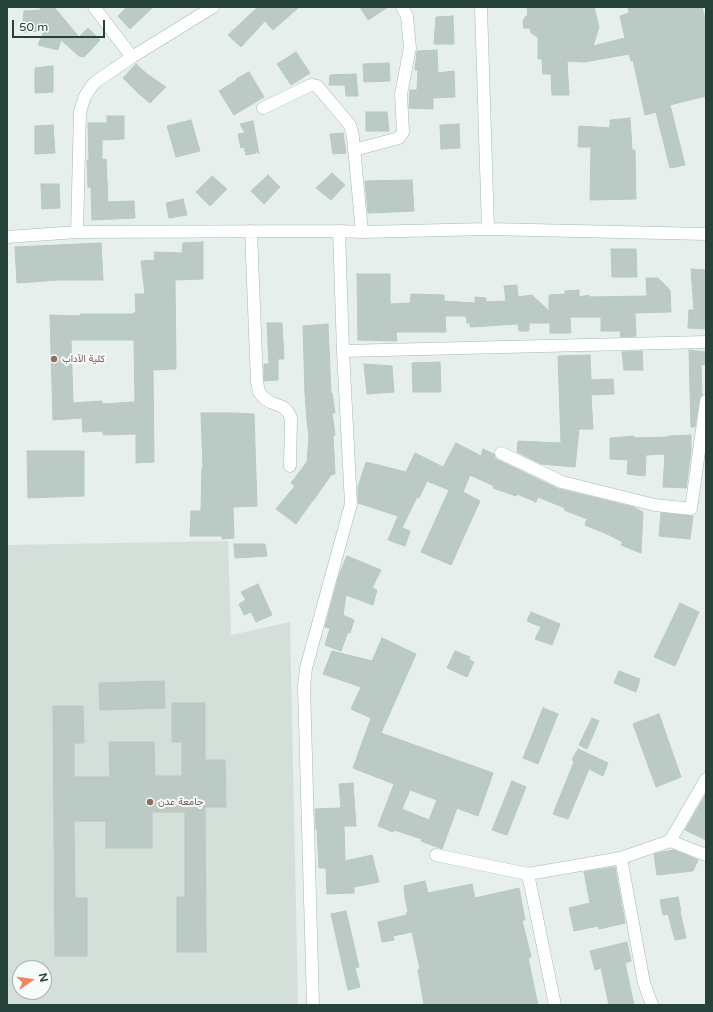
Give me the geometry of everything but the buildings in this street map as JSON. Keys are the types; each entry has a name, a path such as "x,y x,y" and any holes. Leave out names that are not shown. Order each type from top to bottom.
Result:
{"street":[{"path":"94,7 132,57"},
{"path":"78,232 80,112 85,96 94,83 132,57 213,7"},
{"path":"354,150 399,138 403,132 401,94 410,48 407,16 402,7"},
{"path":"482,7 488,229"},
{"path":"263,108 311,85 317,86 350,124 353,137 362,232"},
{"path":"7,237 78,232 362,232 488,229 706,234"},
{"path":"250,231 257,382 259,392 263,397 270,402 283,406 291,418 290,466"},
{"path":"313,1005 304,686 306,668 351,504 343,351 339,231"},
{"path":"343,351 706,342"},
{"path":"501,453 562,482 655,505 690,509 706,401"},
{"path":"670,841 706,779"},
{"path":"436,855 528,874 621,858 670,841 706,855"},
{"path":"621,858 644,982 652,1005"},
{"path":"528,874 555,1005"}],"shaded area":[{"name":"جامعة عدن","path":"228,541 231,635 290,622 298,1005 7,1005 7,545"}],"place":[{"name":"كلية الآداب","path":"54,359"},
{"name":"جامعة عدن","path":"150,802"}]}
